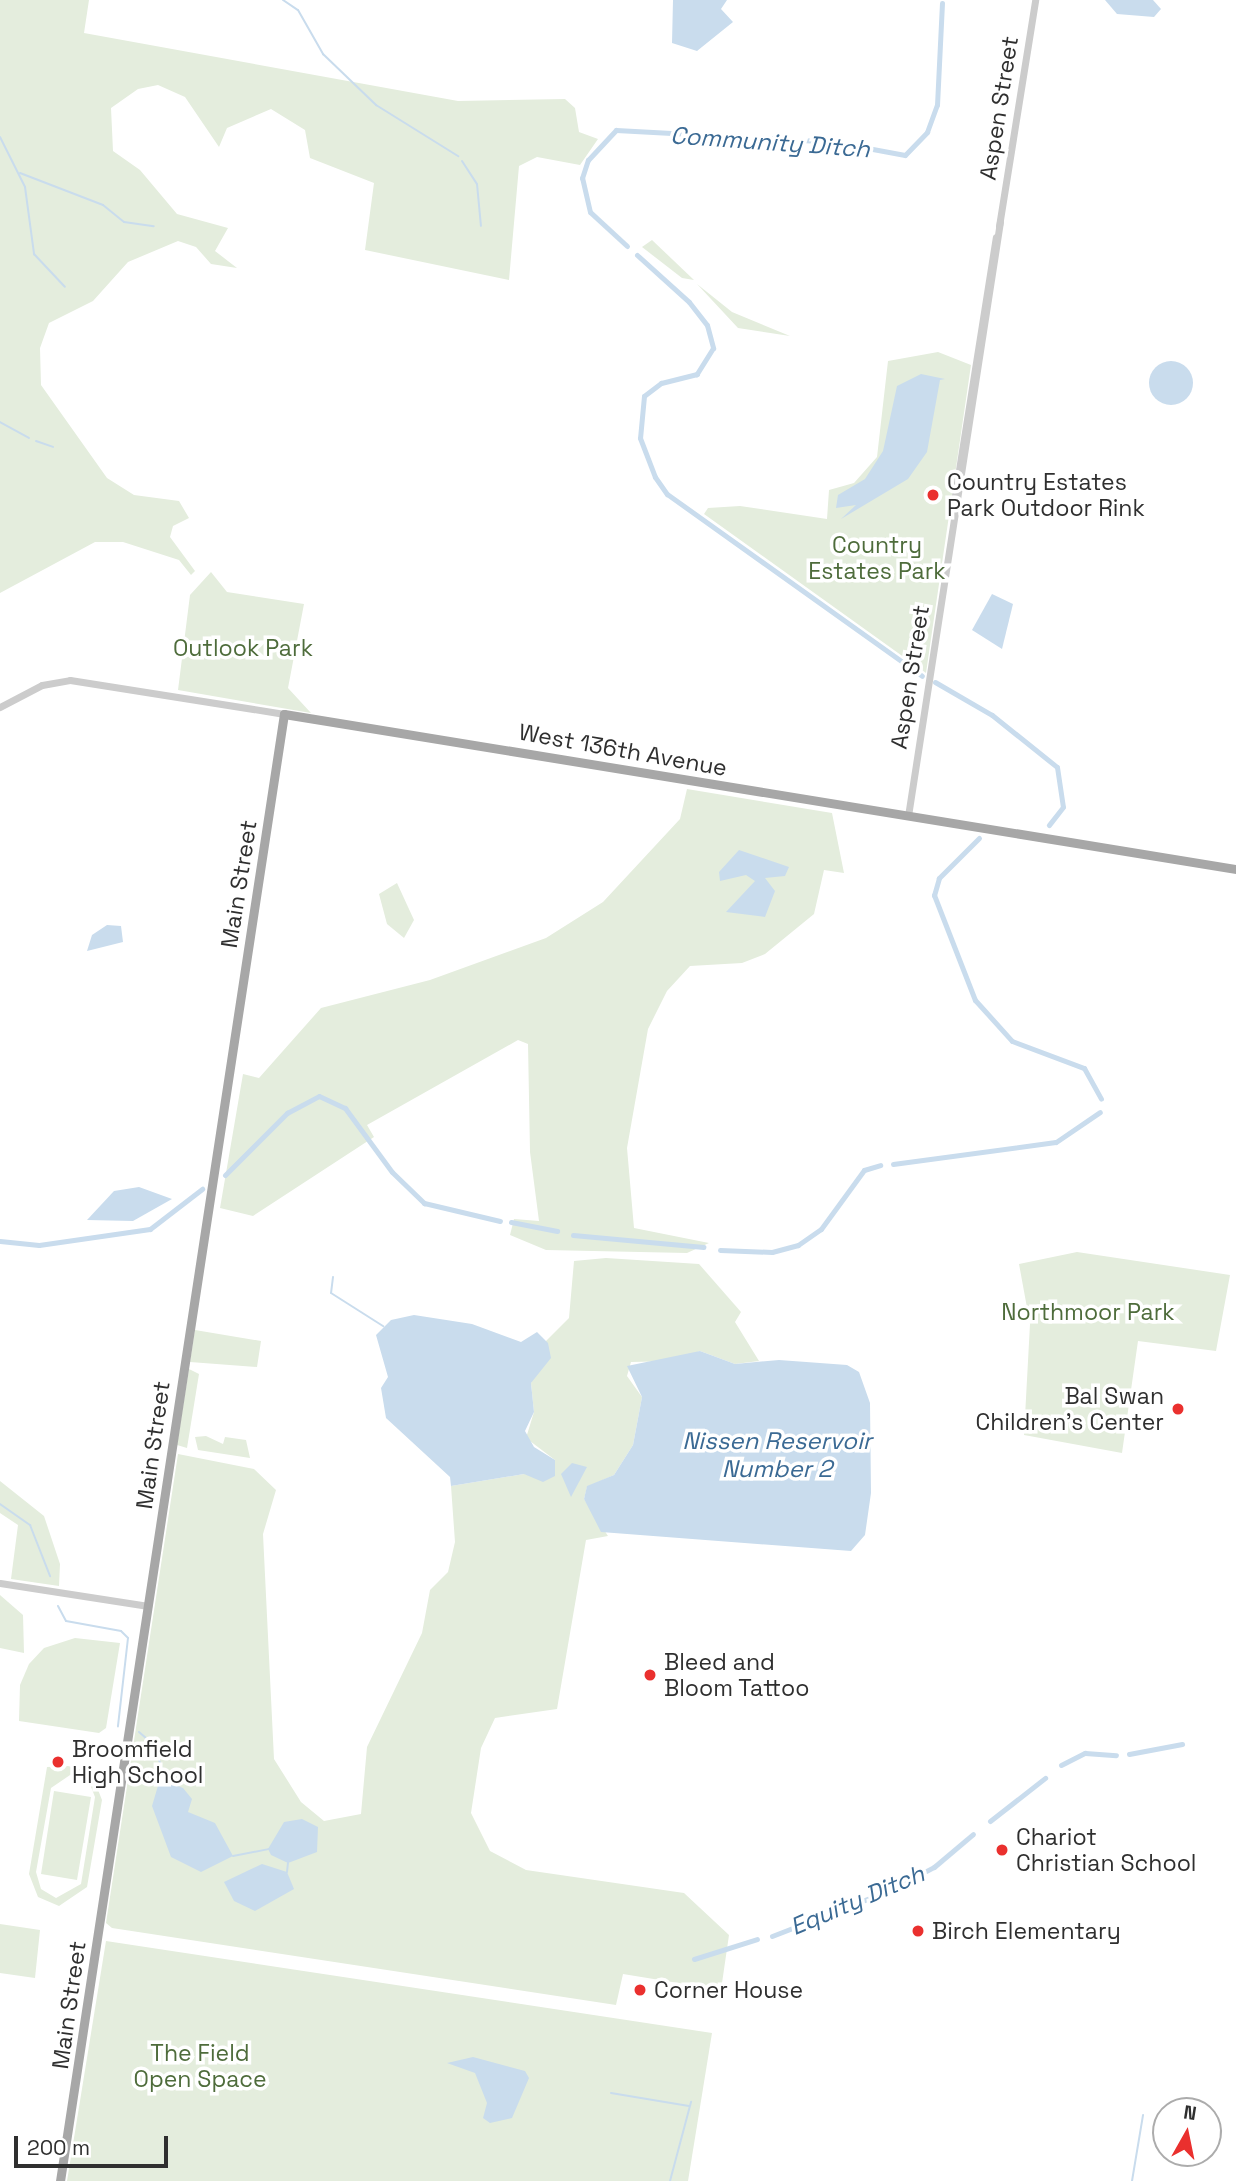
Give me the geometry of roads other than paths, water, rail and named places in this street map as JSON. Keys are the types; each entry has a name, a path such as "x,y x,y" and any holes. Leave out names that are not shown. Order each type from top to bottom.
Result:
{"main road":[{"name":"West 136th Avenue","path":"284,714 1236,869"},
{"name":"Main Street","path":"60,2181 284,714"}],"street":[{"name":"Aspen Street","path":"908,816 1035,0"},
{"name":"West 136th Avenue","path":"0,708 48,683 76,680 284,714"},
{"path":"0,1583 148,1606"}],"water":[{"path":"673,0 727,0 721,9 733,22 697,51 672,43"},
{"path":"1105,0 1153,0 1161,9 1154,17 1117,14"},
{"path":"1171,361 1180,362 1187,367 1192,374 1192,392 1187,399 1180,404 1171,405 1162,404 1155,399 1150,392 1149,383 1150,374 1155,367 1162,362"},
{"path":"921,374 945,379 940,380 927,452 908,479 841,519 856,505 836,508 838,495 865,479 883,451 897,386"},
{"path":"992,594 1013,604 1002,649 972,630"},
{"path":"739,850 789,867 785,876 765,878 775,891 765,917 726,912 755,881 746,875 720,881 719,872"},
{"path":"107,925 121,926 123,942 87,951 92,935"},
{"path":"139,1187 172,1199 133,1221 87,1220 114,1191"},
{"path":"414,1315 472,1324 521,1342 537,1332 548,1343 551,1358 531,1383 534,1412 525,1431 534,1447 555,1460 555,1476 543,1482 524,1474 451,1486 450,1477 386,1418 381,1388 388,1377 376,1335 391,1320"},
{"name":"Nissen Reservoir Number 2","path":"700,1351 735,1364 779,1360 847,1365 859,1372 870,1403 871,1493 865,1535 851,1551 601,1532 584,1499 587,1486 614,1475 633,1445 642,1397 627,1366"},
{"path":"572,1463 587,1467 571,1497 561,1474"},
{"path":"160,1779 183,1788 192,1799 188,1812 215,1823 233,1856 201,1872 171,1857 152,1806"},
{"path":"302,1819 318,1827 317,1852 288,1863 271,1855 268,1849 284,1822"},
{"path":"262,1864 287,1872 294,1889 255,1911 234,1901 224,1882"},
{"path":"473,2057 525,2071 529,2078 512,2118 490,2123 483,2118 487,2103 475,2073 447,2063"}],"waterway":[{"path":"283,0 298,10 323,54 376,105 458,156"},
{"name":"Community Ditch","path":"627,246 590,212 582,178 588,160 616,130 835,142 905,155 927,132 937,105 942,3"},
{"path":"0,137 25,187 34,254 65,287"},
{"path":"462,161 477,184 481,226"},
{"path":"20,173 103,205 124,222 154,226"},
{"name":"Community Ditch","path":"637,255 689,302 707,325 713,348 697,374 661,383 644,396 640,438 655,477 667,494 922,676"},
{"path":"0,422 29,438"},
{"path":"36,441 53,447"},
{"name":"Community Ditch","path":"935,682 992,715 1057,767 1063,807 1049,825"},
{"name":"Community Ditch","path":"979,838 939,878 934,895 975,1000 1012,1041 1084,1068 1101,1099"},
{"path":"225,1175 287,1113 319,1096 345,1108 392,1172 424,1203 500,1221"},
{"name":"Community Ditch","path":"893,1164 1056,1142 1100,1112"},
{"name":"Community Ditch","path":"720,1250 772,1252 798,1245 821,1229 864,1170 880,1165"},
{"path":"0,1241 39,1245 150,1229 202,1189"},
{"name":"Community Ditch","path":"511,1222 557,1231"},
{"name":"Community Ditch","path":"573,1235 703,1247"},
{"path":"333,1277 331,1293 383,1326"},
{"path":"0,1504 30,1525 50,1576"},
{"path":"58,1606 66,1621 121,1631 128,1638 118,1726"},
{"path":"139,1732 154,1745 167,1784"},
{"name":"Equity Ditch","path":"1129,1754 1182,1744"},
{"name":"Equity Ditch","path":"1061,1765 1085,1753 1116,1755"},
{"name":"Equity Ditch","path":"990,1821 1045,1778"},
{"name":"Equity Ditch","path":"772,1936 888,1891 934,1867 973,1834"},
{"path":"233,1856 268,1849"},
{"path":"287,1872 288,1863"},
{"name":"Equity Ditch","path":"694,1959 757,1939"},
{"path":"611,2093 689,2106"},
{"path":"670,2181 691,2102"},
{"path":"1132,2181 1143,2115"}],"place":[{"name":"Country Estates Park Outdoor Rink","path":"933,495"},
{"name":"Bal Swan Children's Center","path":"1178,1409"},
{"name":"Bleed and Bloom Tattoo","path":"650,1675"},
{"name":"Broomfield High School","path":"58,1762"},
{"name":"Chariot Christian School","path":"1002,1850"},
{"name":"Birch Elementary","path":"918,1931"},
{"name":"Corner House","path":"640,1990"}],"park label":[{"name":"Country Estates Park","path":"877,558"},
{"name":"Outlook Park","path":"243,648"},
{"name":"Northmoor Park","path":"1088,1312"},
{"name":"The Field Open Space","path":"200,2066"}]}
